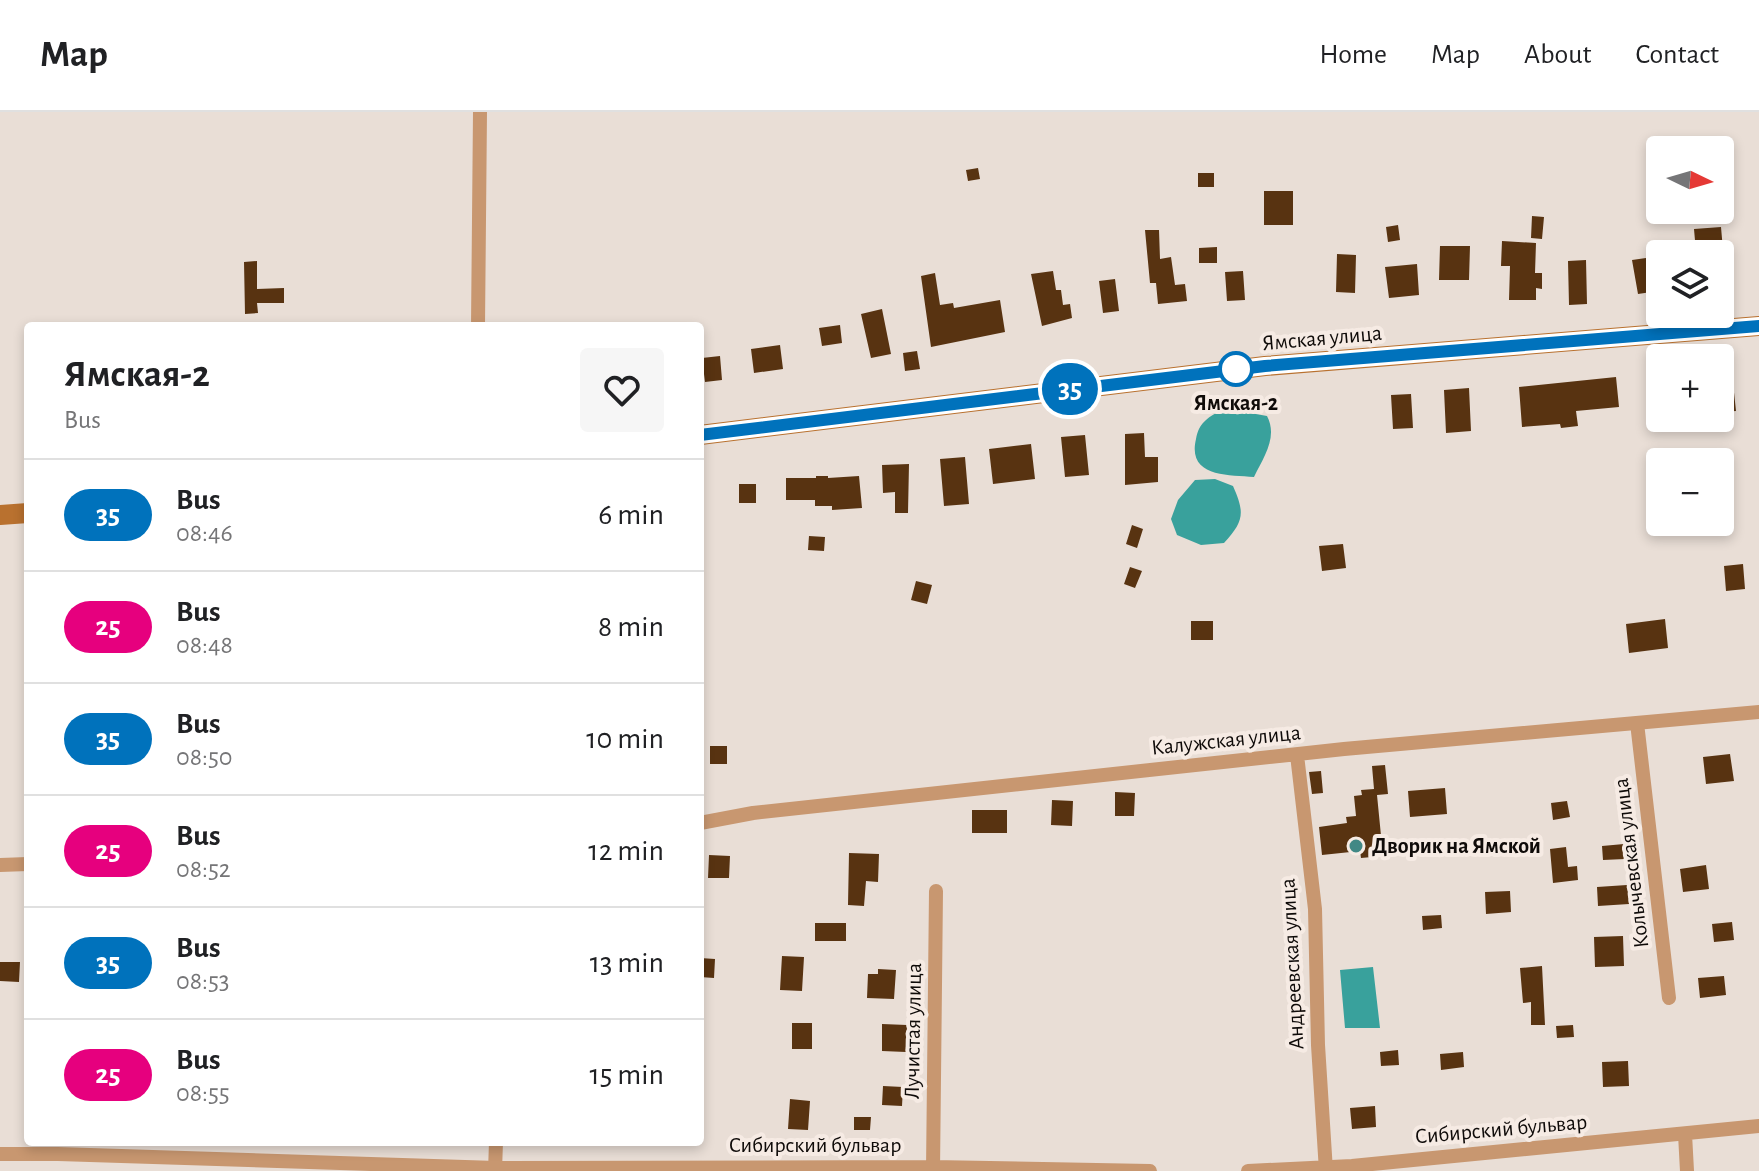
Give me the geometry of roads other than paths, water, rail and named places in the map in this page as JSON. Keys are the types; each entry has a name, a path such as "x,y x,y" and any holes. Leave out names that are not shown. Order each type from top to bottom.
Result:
{"main road":[{"name":"Ямская улица","path":"704,435 1265,366 1759,326"},
{"path":"0,515 24,513"}],"street":[{"path":"478,322 480,112"},
{"name":"Калужская улица","path":"704,822 753,813 1297,755 1759,712"},
{"name":"Колычевская улица","path":"1637,723 1669,998"},
{"name":"Андреевская улица","path":"1297,755 1315,909 1318,1045 1326,1169"},
{"path":"0,865 24,864"},
{"name":"Лучистая улица","path":"933,1169 936,891"},
{"name":"Сибирский бульвар","path":"1248,1171 1326,1169 1759,1126"},
{"path":"1685,1134 1687,1171"},
{"path":"495,1169 496,1146"},
{"name":"Сибирский бульвар","path":"0,1154 495,1169 1150,1171"}],"water":[{"path":"1220,411 1267,416 1270,439 1254,477 1212,472 1197,461 1195,451 1199,429"},
{"path":"1215,479 1233,486 1237,495 1241,510 1236,529 1224,543 1201,545 1177,535 1171,519 1178,500 1195,480"},
{"path":"1373,967 1380,1028 1345,1028 1340,970"}],"place":[{"name":"Ямская-2","path":"1236,369"},
{"name":"Дворик на Ямской","path":"1356,846"}]}
